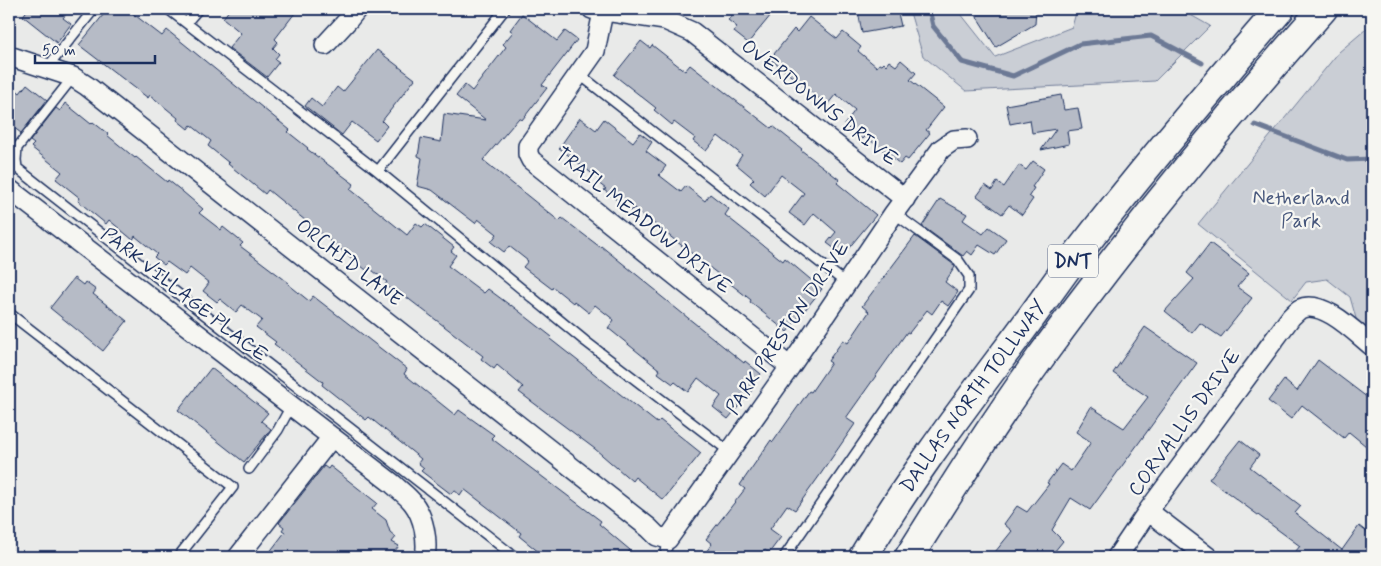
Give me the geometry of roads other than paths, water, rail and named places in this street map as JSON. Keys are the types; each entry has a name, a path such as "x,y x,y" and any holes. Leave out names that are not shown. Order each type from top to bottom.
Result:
{"highway":[{"name":"DALLAS NORTH TOLLWAY","path":"863,557 882,525 966,403 1074,258 1152,160 1280,9"},
{"name":"DALLAS NORTH TOLLWAY","path":"908,557 978,448 1038,360 1106,268 1249,92 1323,9"},
{"path":"858,557 882,525"}],"street":[{"path":"325,45 357,9"},
{"name":"TRAIL MEADOW DRIVE","path":"597,10 595,51 528,146 528,154 531,160 790,367"},
{"name":"OVERDOWNS DRIVE","path":"597,10 665,20 692,32 899,206"},
{"name":"ORCHID LANE","path":"9,56 73,77 87,86 657,536 668,539"},
{"name":"PARK PRESTON DRIVE","path":"668,539 790,367 899,206 941,149 954,140 968,139"},
{"name":"PARK VILLAGE PLACE","path":"9,189 393,484 414,504 424,529 428,556"},
{"name":"CORVALLIS DRIVE","path":"1117,557 1148,511 1291,317 1301,308 1317,308 1330,312 1372,346"},
{"path":"238,557 332,437"},
{"path":"1148,511 1208,557"}],"lane":[{"path":"47,69 94,9"},
{"path":"168,9 378,171 585,341 730,452"},
{"path":"187,22 198,9"},
{"path":"378,171 505,9"},
{"path":"579,74 846,284"},
{"path":"73,77 17,148 17,168 515,557"},
{"path":"784,557 969,290 969,276 958,260 899,206"},
{"path":"9,313 233,487 178,557"},
{"path":"249,469 278,430 291,406"},
{"path":"663,557 666,553 668,539"}],"waterway":[{"path":"929,9 933,26 962,62 1013,76 1080,44 1151,36 1202,63"},
{"path":"1255,125 1347,160 1372,159"}],"park label":[{"name":"Netherland Park","path":"1301,210"}]}
